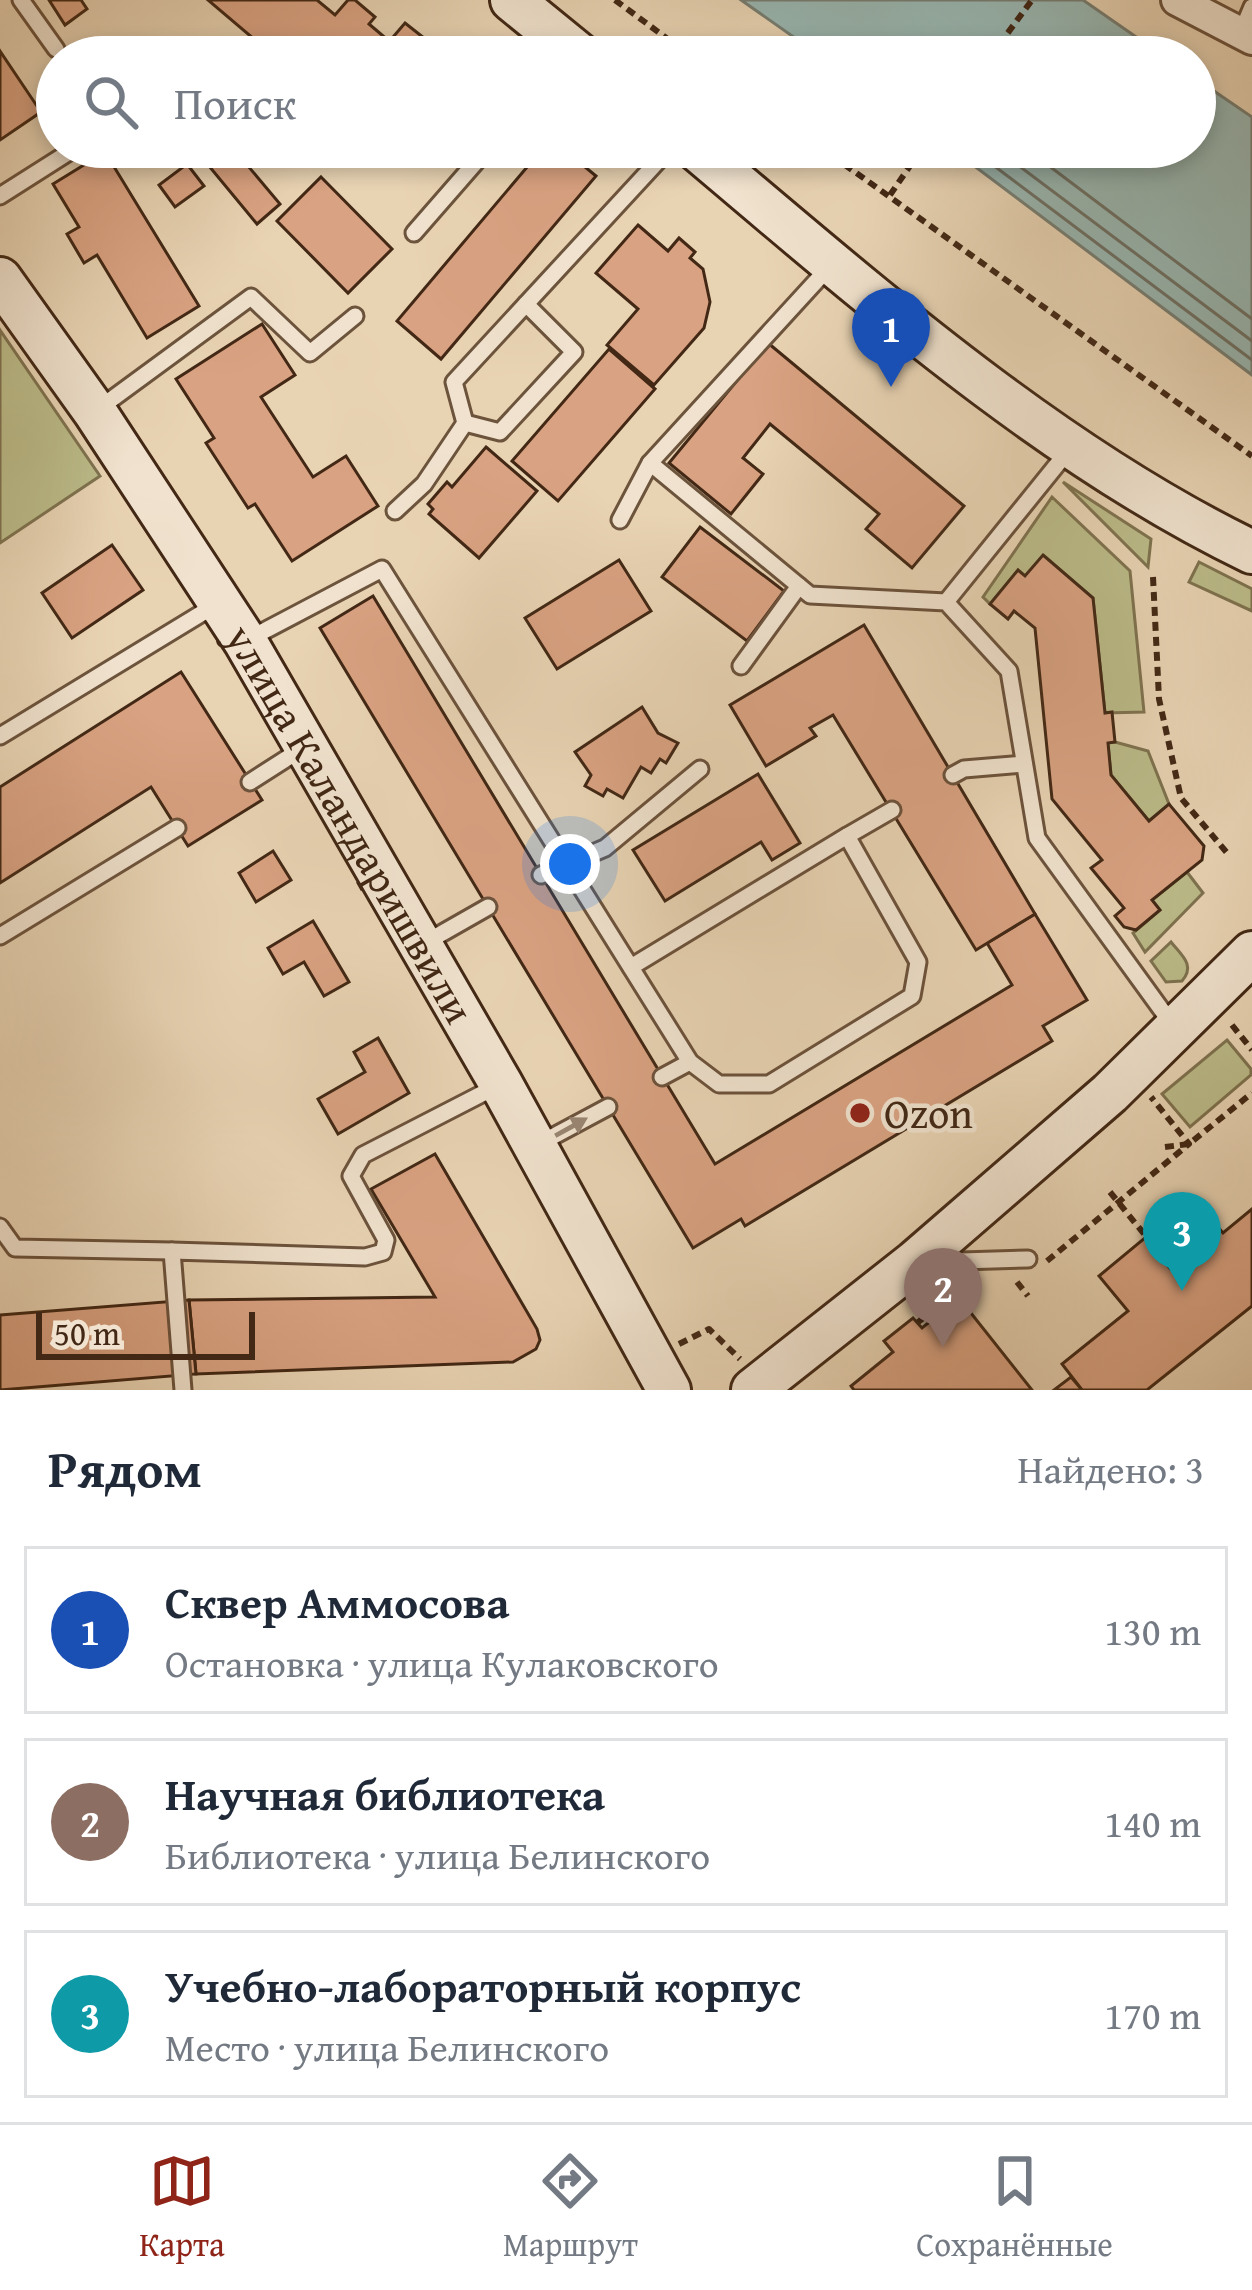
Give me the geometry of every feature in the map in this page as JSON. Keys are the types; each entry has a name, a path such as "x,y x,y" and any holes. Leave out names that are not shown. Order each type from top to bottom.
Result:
{"street":[{"path":"512,0 553,36"},
{"path":"1178,0 1248,27"},
{"path":"719,168 833,263 1071,447 1181,518 1252,552"},
{"name":"улица Каландаришвили","path":"0,279 95,412 245,641 501,1084 669,1390"},
{"path":"773,1380 930,1273 1252,953"}],"lane":[{"path":"21,0 47,36"},
{"path":"0,196 44,168"},
{"path":"414,233 471,168"},
{"path":"395,511 424,484 465,423 454,382 652,168"},
{"path":"620,520 650,463 833,263"},
{"path":"95,412 251,297 310,352 356,316"},
{"path":"465,423 500,432 574,352 526,304"},
{"path":"946,602 1071,447"},
{"path":"650,463 810,595 946,602 1009,671 1037,838 1176,1030"},
{"path":"245,641 382,569 690,1062 719,1084 769,1084 912,995 918,962 847,836"},
{"path":"740,666 799,586"},
{"path":"0,736 219,603"},
{"path":"250,782 306,746"},
{"path":"953,775 964,769 1024,764"},
{"path":"542,875 605,848 700,769"},
{"path":"631,968 892,810"},
{"path":"0,936 177,828"},
{"path":"420,945 488,907"},
{"path":"662,1077 690,1062"},
{"path":"0,1227 15,1248 365,1257 382,1252 386,1240 351,1176 356,1162 501,1084"},
{"path":"535,1147 608,1107"},
{"path":"172,1251 183,1390"},
{"path":"930,1273 1028,1259"}],"path":[{"path":"615,0 664,36"},
{"path":"1006,36 1033,0"},
{"path":"851,168 1252,456"},
{"path":"890,195 908,168"},
{"path":"1153,577 1159,699 1181,798 1228,854"},
{"path":"1242,1016 1232,1025 1252,1050"},
{"path":"1167,1083 1150,1097 1189,1144"},
{"path":"1018,1284 1252,1093"},
{"path":"1165,1147 1189,1144"},
{"path":"1110,1192 1175,1272"},
{"path":"1007,1271 1028,1296"},
{"path":"917,1323 938,1306 929,1296 930,1273"}],"green space":[{"path":"0,330 100,476 0,543"},
{"path":"1063,482 1151,539 1148,567"},
{"path":"1052,497 1130,571 1144,712 1105,713 1093,598 1044,556 1025,576 1018,571 990,604 983,597"},
{"path":"1199,562 1252,589 1252,611 1189,582"},
{"path":"1108,743 1148,751 1169,804 1149,821 1111,775"},
{"path":"1187,872 1203,893 1145,952 1133,933 1160,910 1152,900"},
{"path":"1171,942 1187,965 1182,981 1166,982 1151,961"},
{"path":"1227,1040 1251,1075 1190,1127 1162,1094"}],"water":[{"path":"741,0 1083,0 1135,36 792,36"},
{"path":"1216,92 1252,117 1252,375 977,168 1216,168"}],"building":[{"path":"49,0 81,0 87,9 65,25"},
{"path":"208,0 317,0 335,15 348,0 355,0 375,17 369,24 383,36 250,36"},
{"path":"405,23 421,36 394,36"},
{"path":"0,51 36,105 36,115 0,140"},
{"path":"79,168 115,168 199,306 147,338 97,255 84,263 67,234 79,227 53,184"},
{"path":"182,168 190,168 204,186 175,207 159,185"},
{"path":"211,168 250,168 280,204 257,224"},
{"path":"526,168 586,168 596,176 441,359 397,321"},
{"path":"321,177 392,249 348,293 277,221"},
{"path":"638,225 668,251 679,238 695,252 690,258 703,269 710,302 704,328 654,385 607,345 638,309 596,273"},
{"path":"262,324 295,375 261,397 313,477 346,456 378,506 292,561 255,504 248,508 206,443 214,438 176,379"},
{"path":"768,343 964,506 912,568 866,529 879,514 770,424 743,458 763,474 731,514 669,463"},
{"path":"609,349 655,389 558,501 512,461"},
{"path":"486,447 537,491 479,558 429,514 433,509 428,504 447,482 452,487"},
{"path":"700,527 784,591 747,641 662,577"},
{"path":"112,545 143,590 72,638 42,593"},
{"path":"1043,555 1093,598 1105,713 1112,712 1111,775 1149,821 1169,804 1204,846 1202,860 1152,900 1160,910 1136,930 1124,927 1115,916 1124,908 1091,868 1102,860 1052,799 1035,628 1014,611 1008,619 990,604 1018,570 1025,576"},
{"path":"619,560 651,611 557,669 525,618"},
{"path":"373,596 715,1164 1012,985 987,943 1035,914 1087,1000 1043,1026 1052,1041 745,1226 741,1219 693,1248 320,628"},
{"path":"864,625 1035,914 976,950 833,715 810,728 816,736 766,766 730,705"},
{"path":"181,672 262,800 188,846 151,787 0,883 0,787"},
{"path":"642,707 658,733 678,743 666,763 660,759 651,773 641,767 623,798 607,789 603,796 585,786 591,775 575,752"},
{"path":"758,774 800,843 772,860 761,842 665,901 633,850"},
{"path":"273,851 291,880 256,902 239,873"},
{"path":"313,921 349,982 324,996 304,962 283,974 268,948"},
{"path":"378,1038 409,1093 338,1134 318,1099 365,1072 354,1052"},
{"path":"435,1154 537,1329 536,1349 513,1362 196,1374 189,1300 435,1297 371,1189"},
{"path":"1193,1198 1223,1233 1252,1209 1252,1306 1147,1390 1082,1390 1062,1364 1128,1311 1099,1276"},
{"path":"959,1298 1032,1390 854,1390 851,1386 893,1352 884,1341 913,1318 922,1328"},
{"path":"189,1300 196,1374 0,1390 0,1315"},
{"path":"1071,1377 1082,1390 1054,1390"}],"place":[{"name":"Сквер Аммосова","path":"891,387"},
{"name":"Ozon","path":"860,1113"},
{"name":"Учебно-лабораторный корпус","path":"1182,1291"},
{"name":"Научная библиотека","path":"943,1347"}]}
